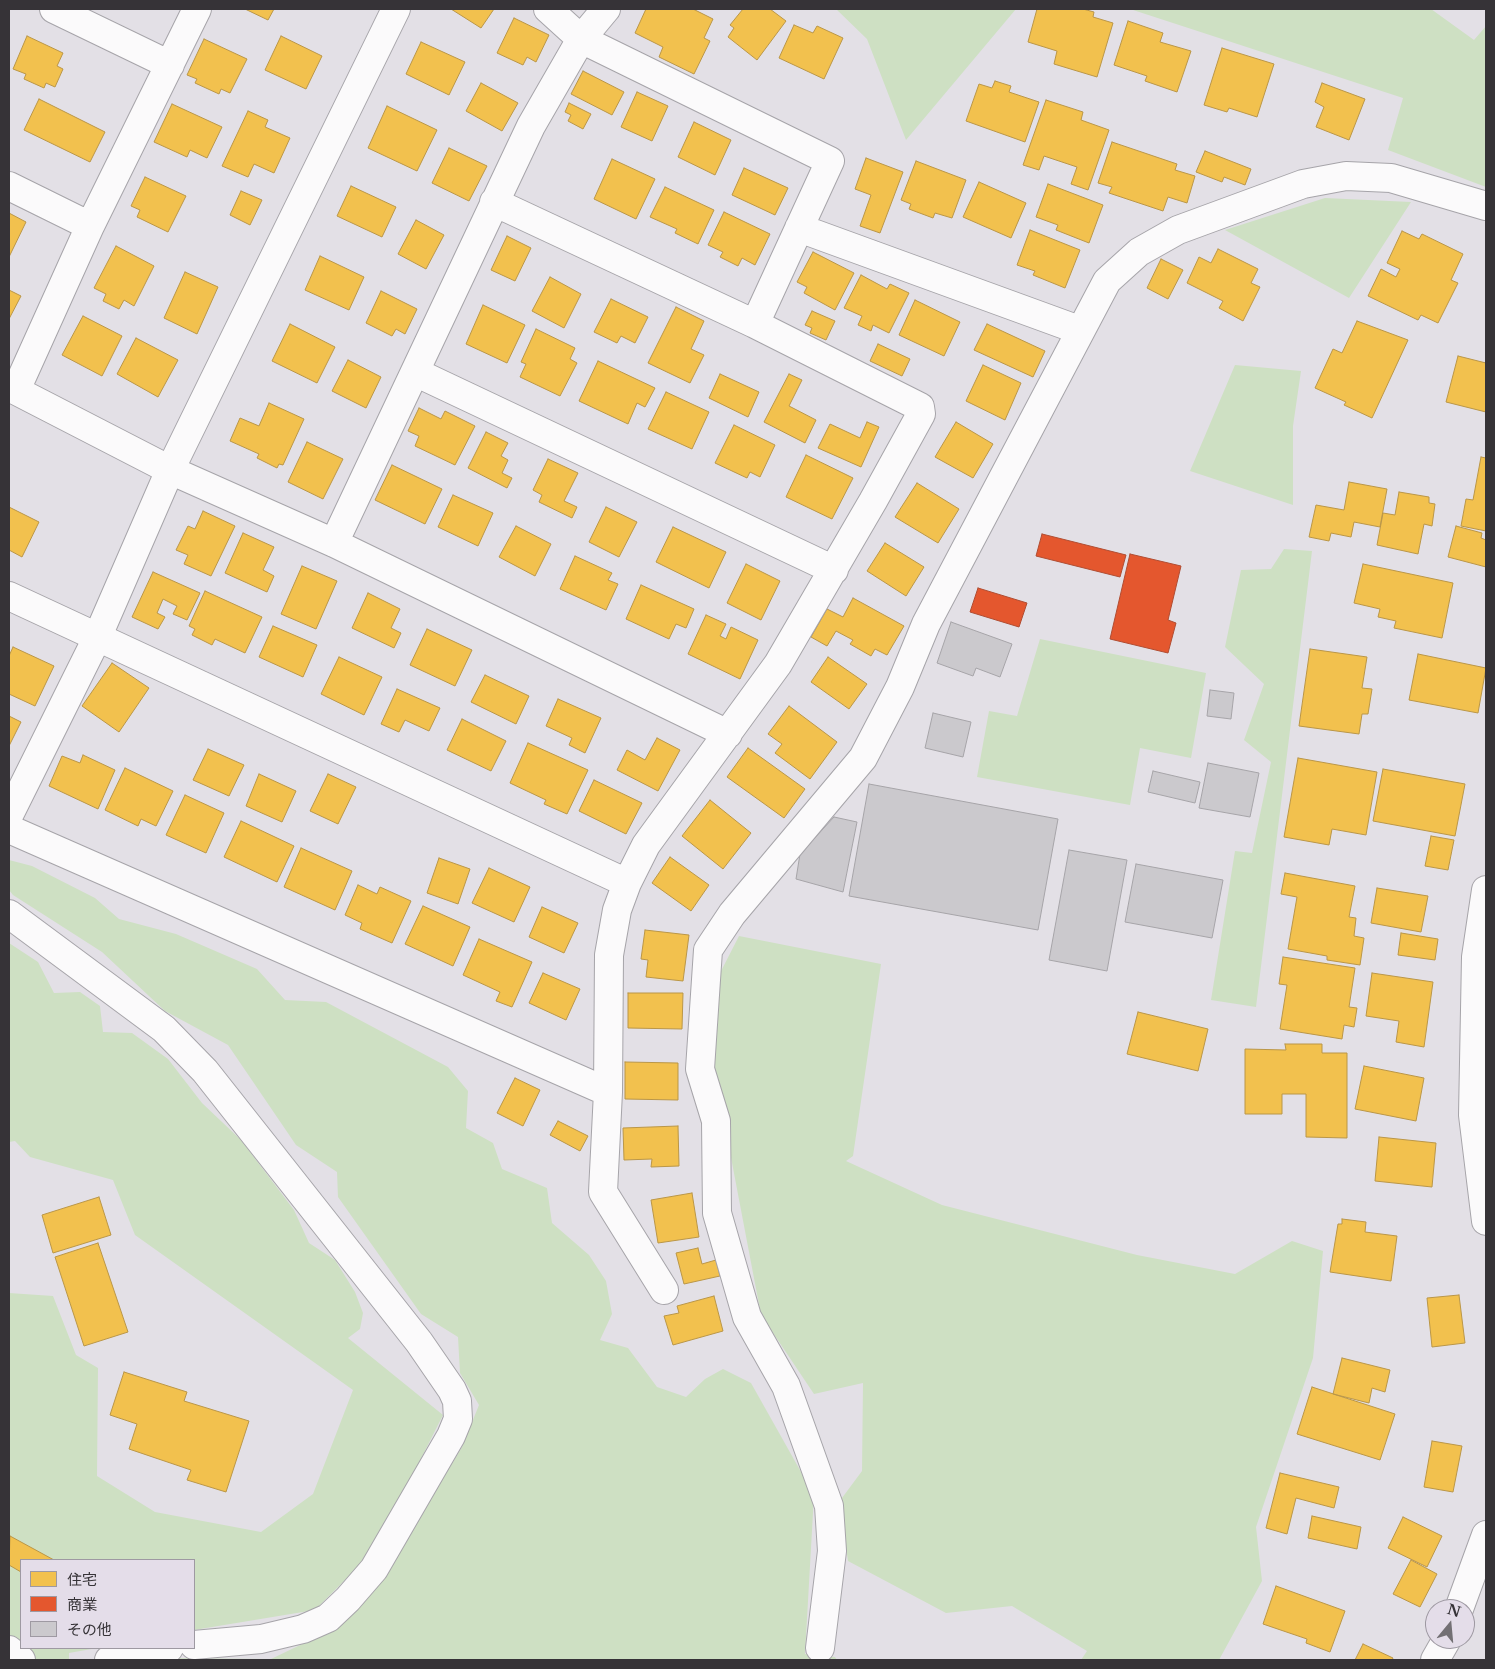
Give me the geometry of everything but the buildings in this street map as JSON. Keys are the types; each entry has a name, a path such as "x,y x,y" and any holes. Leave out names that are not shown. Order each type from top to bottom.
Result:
{"street":[{"path":"54,9 170,65"},
{"path":"197,9 12,388 170,470 334,544 728,734"},
{"path":"9,815 97,638 170,470 396,9"},
{"path":"548,9 581,38 830,161 755,324"},
{"path":"334,544 531,126 581,38 606,9"},
{"path":"820,1648 832,1551 829,1506 786,1386 747,1317 717,1213 716,1121 700,1070 708,950 732,914 862,758 900,687 926,624 1107,281 1139,252 1178,230 1303,184 1346,176 1391,178 1486,206"},
{"path":"9,186 90,226"},
{"path":"494,202 755,324 920,407 921,414 834,570 778,664 646,845 627,883 617,910 609,955 608,1092 603,1192 664,1290"},
{"path":"799,228 1080,330"},
{"path":"415,372 834,570"},
{"path":"9,596 627,883"},
{"path":"9,829 608,1092"},
{"path":"1486,890 1476,957 1473,1114 1486,1221"},
{"path":"9,914 164,1029 205,1071 419,1342 452,1390 457,1401 458,1419 451,1436 374,1568 348,1600 328,1618 303,1629 261,1639 195,1645"},
{"path":"1463,1599 1486,1535"},
{"path":"109,1660 128,1654 162,1649"},
{"path":"1434,1660 1441,1649"},
{"path":"9,1650 21,1660"}],"green space":[{"path":"836,9 1016,9 906,140 867,39"},
{"path":"1130,9 1431,9 1474,40 1486,26 1486,187 1388,150 1403,98"},
{"path":"1325,198 1411,202 1349,298 1225,230"},
{"path":"1235,365 1301,371 1293,426 1293,505 1190,471"},
{"path":"1284,549 1312,551 1256,1007 1211,1000 1235,851 1252,853 1271,762 1244,740 1264,684 1225,647 1241,570 1271,569"},
{"path":"1040,639 1206,673 1191,758 1140,748 1130,805 977,777 989,711 1017,716"},
{"path":"9,860 32,866 95,898 119,919 176,934 257,969 285,1000 326,1002 448,1067 468,1091 466,1128 493,1143 502,1169 547,1188 552,1223 589,1255 606,1281 612,1314 600,1340 628,1348 657,1387 686,1397 705,1379 723,1369 751,1383 814,1495 805,1654 835,1657 837,1660 145,1660 151,1658 271,1659 319,1636 382,1579 462,1447 479,1405 460,1373 458,1337 421,1314 338,1197 337,1172 296,1145 228,1045 165,1011 102,952 13,895 9,890"},
{"path":"739,936 881,964 853,1156 846,1161 942,1205 1137,1255 1235,1274 1292,1241 1323,1251 1313,1358 1256,1527 1262,1581 1219,1660 1081,1660 1087,1651 1012,1606 946,1613 848,1561 839,1502 862,1471 863,1383 814,1394 761,1315 713,1063 718,977"},
{"path":"9,943 38,962 54,993 80,992 100,1006 103,1032 132,1033 168,1059 202,1103 241,1140 294,1210 309,1243 335,1260 355,1292 363,1313 360,1329 348,1338 443,1415 375,1550 315,1610 195,1630 195,1559 20,1559 20,1649 91,1649 69,1653 69,1660 9,1660 9,1293 53,1296 76,1355 98,1368 97,1476 155,1512 261,1532 313,1494 353,1390 135,1235 113,1180 30,1157 15,1141 9,1142"}]}
